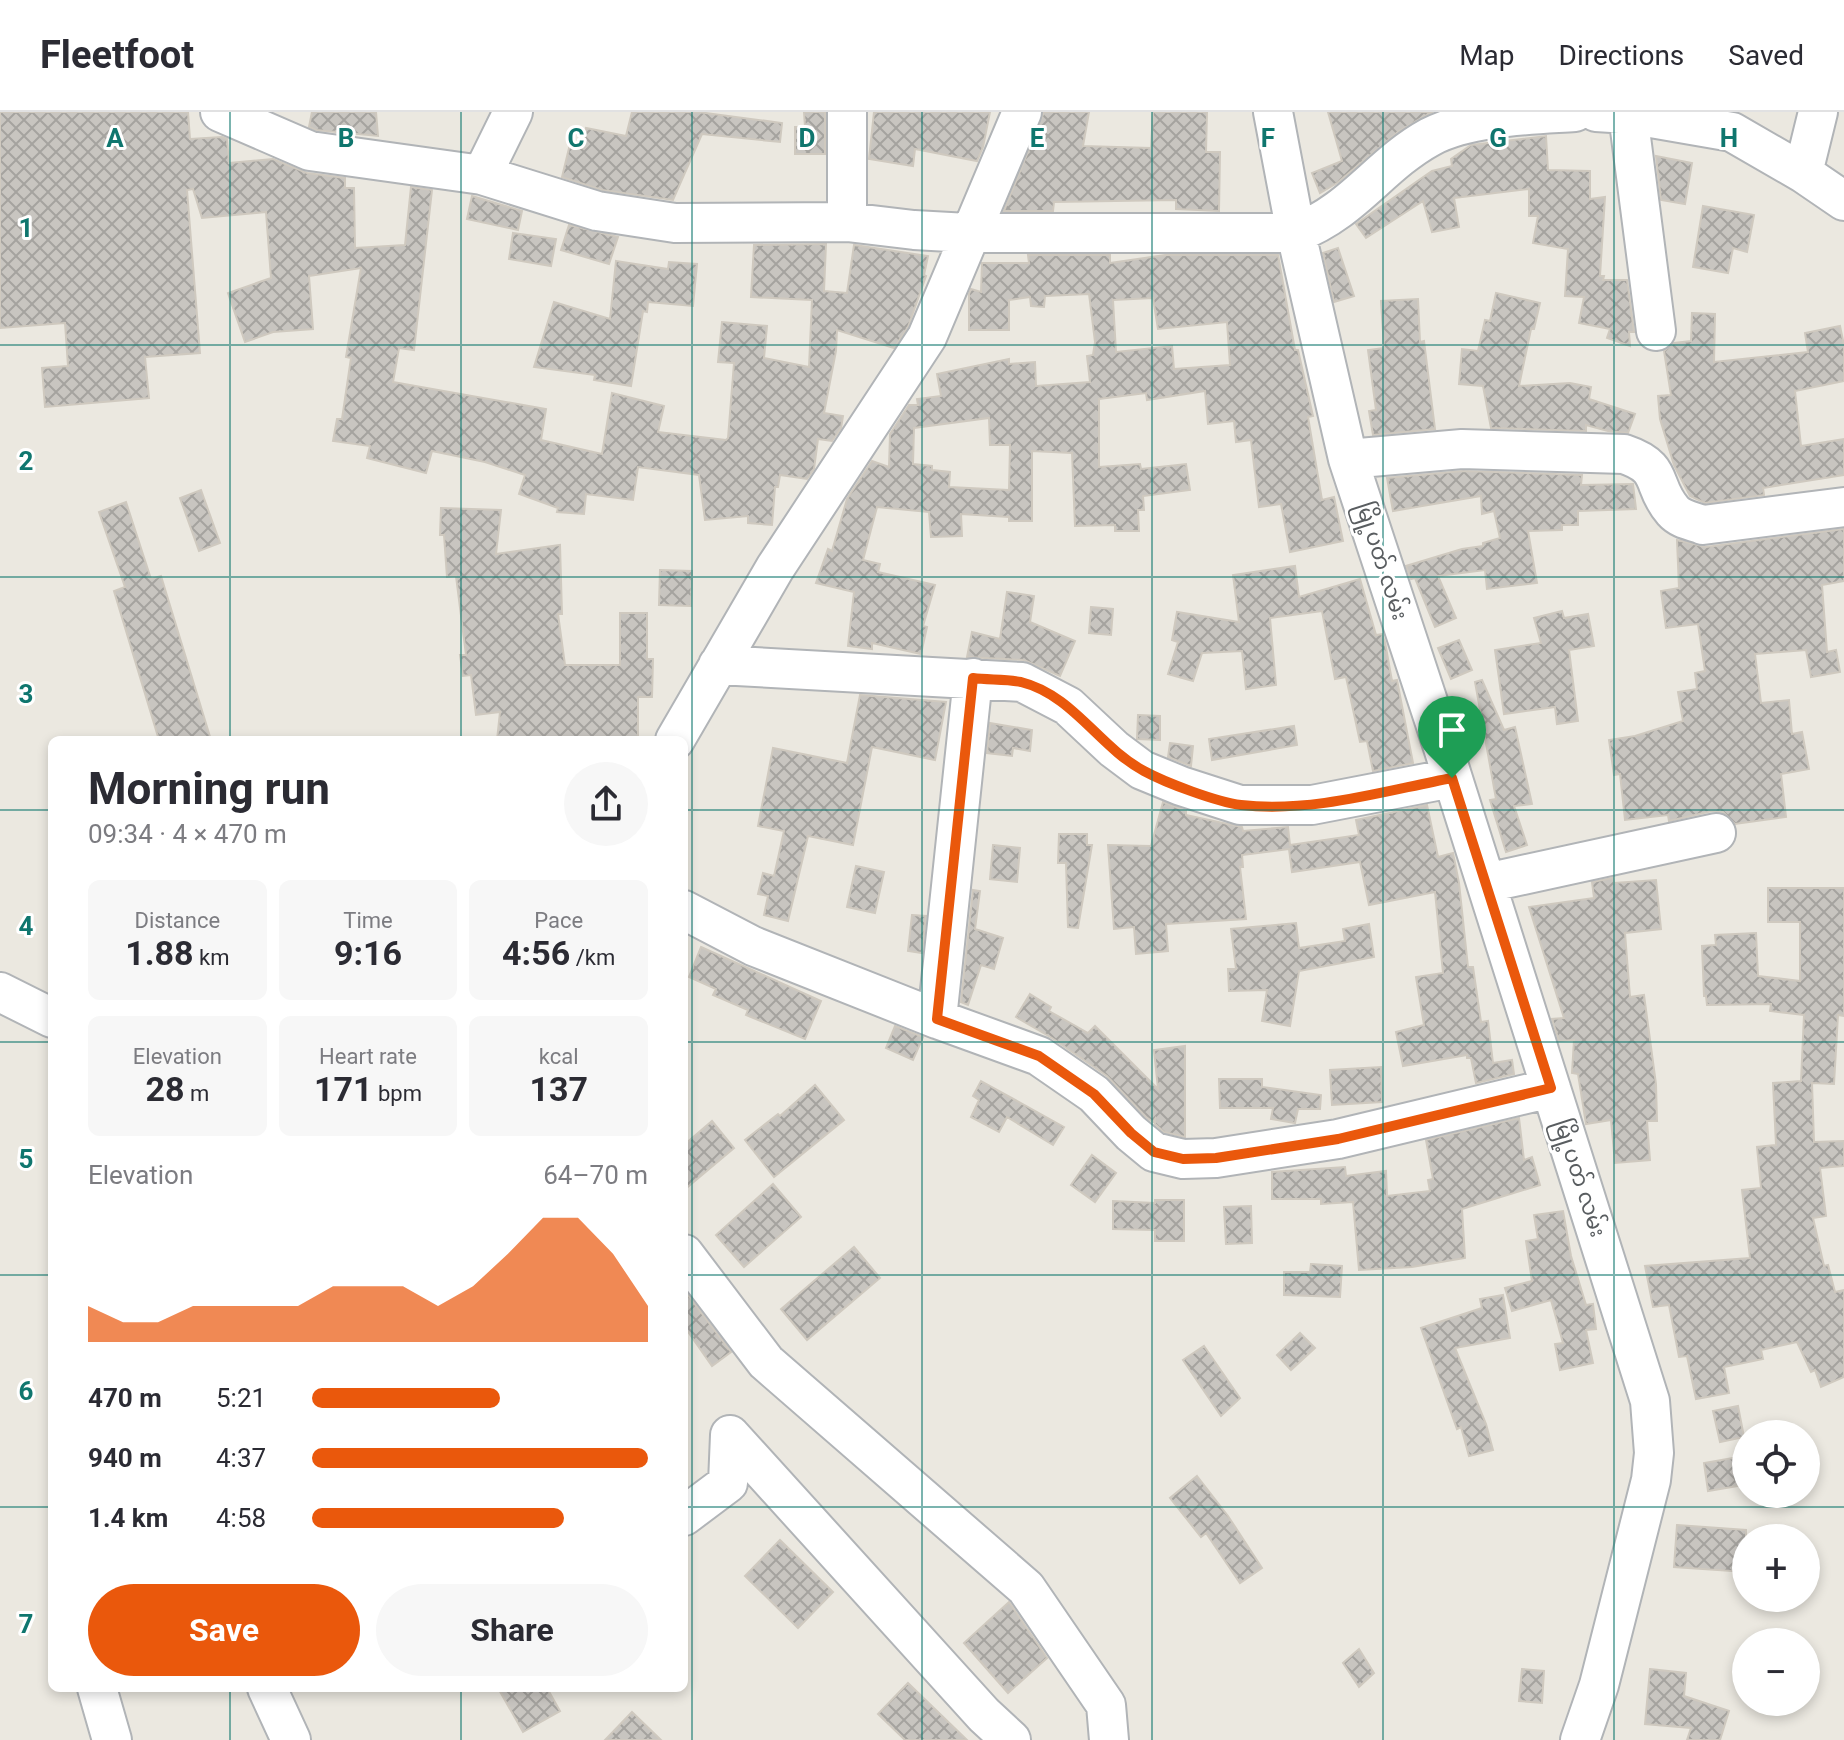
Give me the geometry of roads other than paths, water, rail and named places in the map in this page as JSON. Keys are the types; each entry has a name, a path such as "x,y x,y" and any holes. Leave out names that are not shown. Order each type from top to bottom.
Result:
{"street":[{"path":"220,112 310,151 482,175 597,211 675,223 847,222 968,233 1296,233 1317,225 1344,208 1390,165 1432,136 1520,114 1575,112"},
{"path":"482,175 513,112"},
{"path":"847,112 847,222"},
{"path":"677,736 775,568 927,337 968,233 1022,112"},
{"name":"မြို့ပတ် လမ်း","path":"1273,112 1296,233 1348,459 1650,1401 1654,1424 1651,1480 1599,1685 1580,1740"},
{"path":"1803,173 1818,112"},
{"path":"1656,331 1634,114 1732,132 1844,201"},
{"path":"1348,459 1462,449 1624,454 1641,460 1652,469 1673,511 1682,518 1703,525 1844,507"},
{"path":"718,665 1022,682 1068,706 1114,749 1142,770 1240,805 1312,805 1452,778"},
{"path":"937,1019 973,678"},
{"path":"1486,883 1716,833"},
{"path":"688,912 753,946 1039,1056 1094,1094 1154,1152 1183,1159 1216,1158 1338,1139 1551,1088"},
{"path":"0,992 48,1016"},
{"path":"688,1259 766,1362 1026,1588 1106,1705 1109,1740"},
{"path":"688,1513 728,1483 730,1435 984,1715 1011,1740"},
{"path":"98,1692 112,1740"},
{"path":"269,1692 291,1740"}]}
